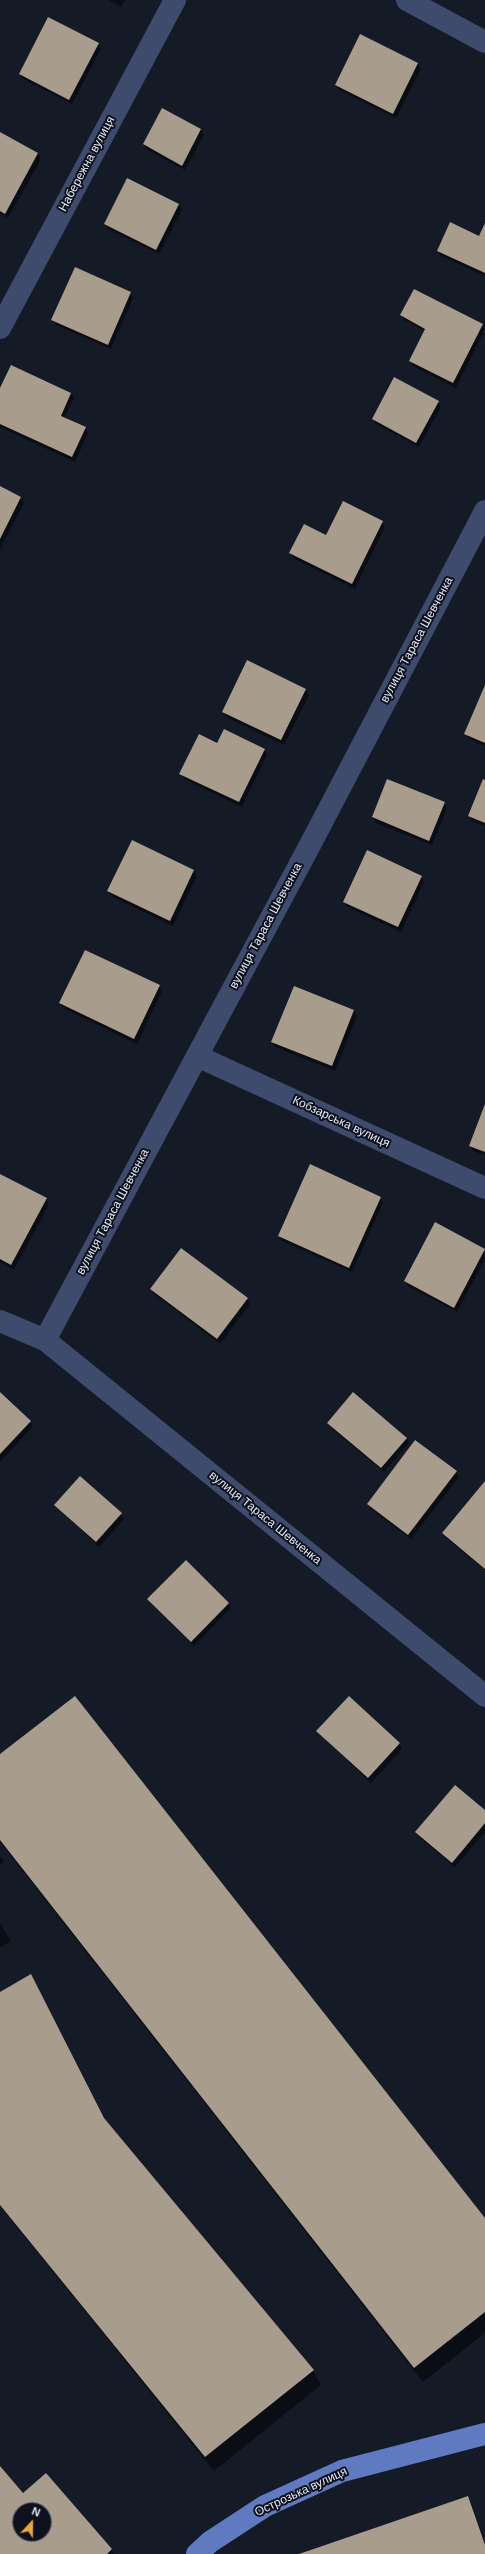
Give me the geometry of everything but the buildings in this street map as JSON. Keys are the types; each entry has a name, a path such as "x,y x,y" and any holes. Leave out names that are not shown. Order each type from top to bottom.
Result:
{"main road":[{"name":"Острозька вулиця","path":"197,2554 210,2542 265,2506 342,2471 485,2434"}],"street":[{"name":"Набережна вулиця","path":"0,328 175,0"},
{"path":"407,0 485,42"},
{"name":"вулиця Тараса Шевченка","path":"45,1340 485,511"},
{"name":"Кобзарська вулиця","path":"197,1056 485,1188"},
{"name":"вулиця Тараса Шевченка","path":"0,1321 45,1340 485,1696"}]}
